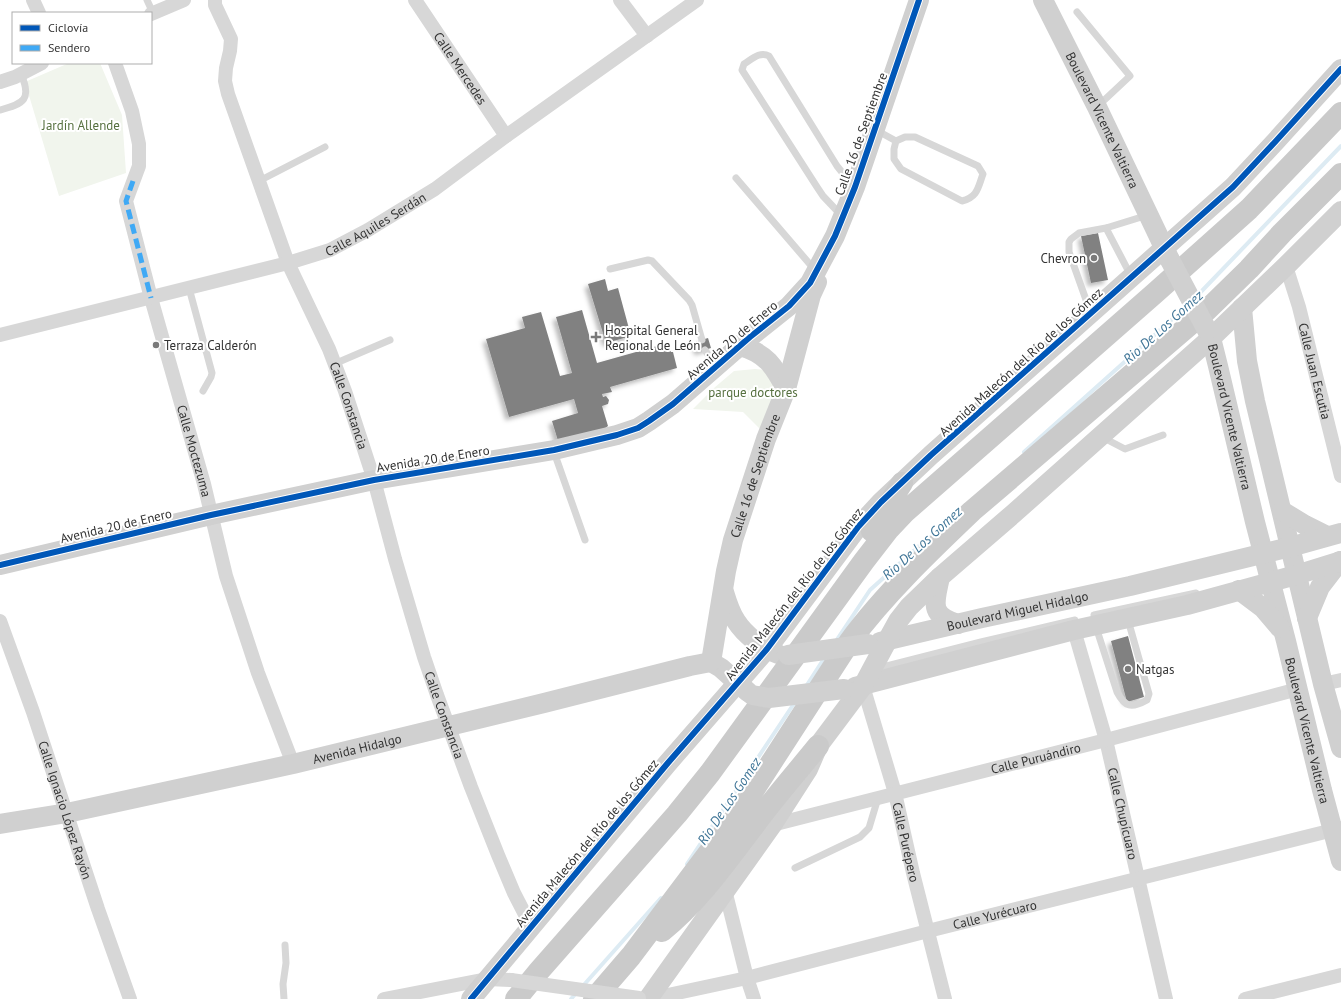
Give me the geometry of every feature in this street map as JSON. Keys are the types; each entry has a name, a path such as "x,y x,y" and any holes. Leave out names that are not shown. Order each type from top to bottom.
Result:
{"main road":[{"path":"1303,153 1319,122 1341,96"},
{"path":"514,989 539,971 677,814 714,767 794,652 888,530 905,512 1249,209 1341,113"},
{"path":"594,999 632,956 738,814 850,641 867,618 940,541 972,511 1207,310 1341,174"},
{"path":"1282,233 1314,212 1341,191"},
{"path":"794,652 821,604 873,530 902,483"},
{"path":"632,956 693,903 776,796 818,746"}],"street":[{"path":"33,0 39,12"},
{"path":"152,14 184,0"},
{"name":"Calle Constancia","path":"215,0 215,4 231,38 225,81 228,94 288,263 334,364 354,419 374,480 395,559 424,657 471,787 514,893 531,926"},
{"name":"Calle Mercedes","path":"415,0 506,136"},
{"path":"620,0 647,36"},
{"name":"Calle Aquiles Serdán","path":"0,335 288,263 330,250 368,230 435,189 506,136 697,0"},
{"name":"Calle 16 de Septiembre","path":"710,662 733,540 766,439 786,389 811,295 818,279 816,272 843,217 875,130 919,0"},
{"name":"Boulevard Vicente Valtierra","path":"1043,0 1097,107 1167,255 1209,334 1266,567 1337,829 1341,861"},
{"path":"0,82 21,74 40,64"},
{"name":"Calle Moctezuma","path":"115,64 132,111 139,144 140,166 126,201 151,298 204,484 226,576 258,673 293,764"},
{"name":"Avenida Malecón del Río de los Gómez","path":"471,999 667,764 745,689 767,649 858,527 881,502 1132,278 1167,255 1233,187 1341,69"},
{"path":"384,999 487,980 514,989 646,999 772,825 808,769 818,746 867,678 879,644 909,607 940,577 1100,436 1209,334 1242,308 1341,211"},
{"name":"Calle Juan Escutia","path":"1286,266 1299,307 1341,476"},
{"name":"Avenida 20 de Enero","path":"0,565 211,515 374,480 554,450 617,435 638,428 673,404 716,366 794,302 807,287 816,272"},
{"name":"Boulevard Vicente Valtierra","path":"1242,308 1247,361 1255,402 1307,618 1332,682 1341,748"},
{"path":"740,346 757,352 767,359 777,372 786,389"},
{"path":"1218,366 1230,357 1247,361"},
{"path":"1282,511 1305,526 1336,537"},
{"name":"Boulevard Miguel Hidalgo","path":"745,689 769,698 844,688 867,678 1085,622 1128,617 1187,605 1239,587 1266,567 1293,561 1336,537"},
{"path":"1307,618 1320,587 1341,559"},
{"name":"Boulevard Miguel Hidalgo","path":"723,590 732,615 742,630 767,649 778,654 879,644 914,633 1130,586 1266,567 1293,561 1341,559"},
{"path":"940,577 935,600 938,614 948,621 958,624"},
{"path":"1239,587 1263,608 1280,628 1286,641"},
{"name":"Calle Ignacio López Rayón","path":"0,621 34,712 98,909 130,999"},
{"name":"Calle Chupícuaro","path":"1085,622 1106,740 1166,999"},
{"path":"710,662 721,668 745,689"},
{"name":"Avenida Hidalgo","path":"0,824 67,813 293,764 710,662"},
{"name":"Calle Purépero","path":"867,678 945,999"},
{"name":"Calle Puruándiro","path":"772,825 1106,740 1298,689"},
{"name":"Calle Yurécuaro","path":"646,999 747,978 1137,878 1337,829"},
{"path":"725,890 747,978 754,999"},
{"path":"1245,999 1341,975"}],"lane":[{"path":"147,0 151,12"},
{"path":"1077,12 1130,76 1097,107"},
{"path":"843,217 823,196 816,186 742,70 744,64 760,54 769,56 837,166 854,187"},
{"path":"0,110 12,107 25,100 27,93 25,82 21,74"},
{"path":"875,130 896,141 905,138 915,138 978,166 983,174 976,192 970,199 962,201 901,169 894,159 896,141"},
{"path":"259,181 326,147"},
{"path":"736,178 808,260 816,272"},
{"path":"1091,314 1069,252 1069,242 1079,233 1106,228 1148,215"},
{"path":"1106,228 1132,278"},
{"path":"610,269 648,260 652,261 689,300 692,305 702,340"},
{"path":"189,288 212,372 203,392"},
{"path":"334,364 390,340"},
{"path":"705,350 716,366"},
{"path":"1100,436 1125,449 1163,435"},
{"path":"554,450 585,540"},
{"path":"1097,601 1193,577 1266,567"},
{"path":"1128,617 1149,694 1147,700 1135,704 1126,704 1122,701 1085,622 1200,592"},
{"path":"879,644 1075,606"},
{"path":"795,868 860,837 869,828 878,797"},
{"path":"284,999 283,984 286,963 285,945"}],"green space":[{"name":"Jardín Allende","path":"67,64 100,64 122,115 126,173 59,196 25,82"},
{"name":"parque doctores","path":"755,369 766,370 777,388 762,431 743,412 693,409 734,371"}],"building":[{"name":"Chevron","path":"1098,233 1108,280 1091,283 1081,236"},
{"path":"605,279 608,291 618,288 631,336 606,343 588,284"},
{"path":"582,310 597,363 668,343 671,352 673,352 677,368 610,387 612,392 602,394 603,397 606,396 609,400 608,404 602,406 608,426 592,438 559,444 552,421 578,413 574,399 509,417 486,339 525,328 522,317 541,312 560,376 572,373 556,317"},
{"path":"708,338 711,348 698,352 695,342"},
{"name":"Natgas","path":"1128,636 1144,697 1127,702 1111,641"}],"waterway":[{"name":"Rio De Los Gomez","path":"1196,297 1341,146"},
{"name":"Rio De Los Gomez","path":"1024,452 1188,305"},
{"name":"Rio De Los Gomez","path":"836,641 870,590 929,537"},
{"name":"Rio De Los Gomez","path":"805,688 825,657"},
{"name":"Rio De Los Gomez","path":"687,864 795,702"},
{"name":"Rio De Los Gomez","path":"582,987 661,898"},
{"name":"Rio De Los Gomez","path":"571,999 577,992"}],"marked path":[{"path":"133,181 126,201 151,298"}],"cycle path":[{"path":"0,565 211,515 374,480 554,450 617,435 638,428 673,404 750,337 789,306 810,283 835,236 855,187 919,0"},
{"path":"471,999 667,764 767,649 858,527 881,502 931,455 1233,187 1341,69"}],"place":[{"name":"Chevron","path":"1094,258"},
{"name":"Hospital General Regional de León","path":"596,337"},
{"name":"Terraza Calderón","path":"156,345"},
{"name":"Natgas","path":"1128,669"}]}
